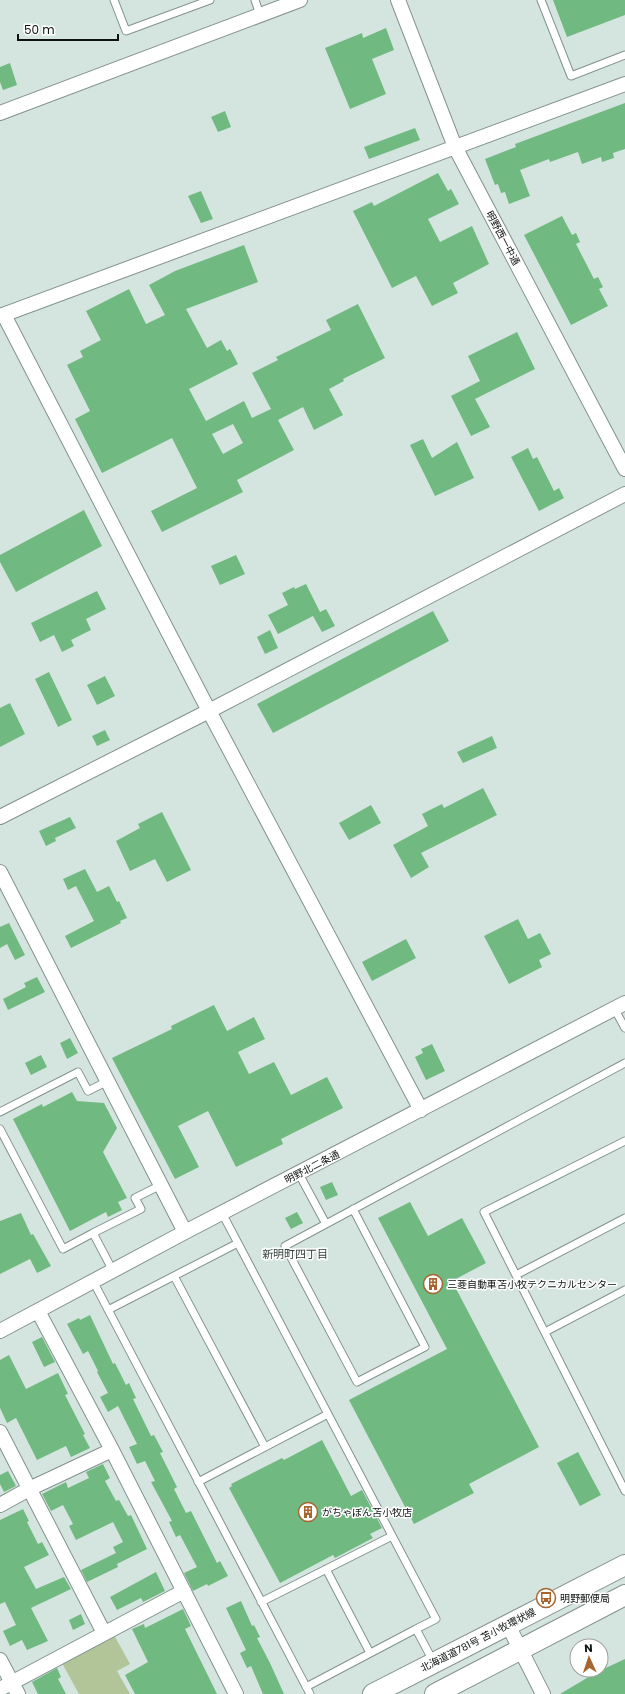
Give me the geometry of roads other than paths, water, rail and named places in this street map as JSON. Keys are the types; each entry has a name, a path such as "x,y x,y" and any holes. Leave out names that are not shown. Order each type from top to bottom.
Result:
{"main road":[{"name":"北海道道781号 苫小牧環状線","path":"373,1694 625,1565"},
{"path":"435,1694 625,1595"}],"street":[{"path":"0,113 300,0"},
{"name":"明野西一中通","path":"398,0 454,147 625,469"},
{"path":"421,1110 209,711 2,316 625,84"},
{"path":"0,817 209,711 625,494"},
{"path":"0,872 185,1232"},
{"name":"明野北二条通","path":"0,1331 185,1232 620,1006"},
{"path":"38,1311 112,1450 236,1694"},
{"path":"0,1432 104,1634"},
{"path":"0,1505 29,1489 112,1450"},
{"path":"0,1660 10,1689 104,1634 184,1591"},
{"path":"508,1625 543,1694"}],"lane":[{"path":"114,0 126,31 210,0"},
{"path":"254,0 260,15"},
{"path":"540,0 571,76 625,55"},
{"path":"620,1006 625,1028"},
{"path":"353,1209 425,1346 357,1382 285,1246 353,1209 625,1062"},
{"path":"0,1112 78,1072 88,1091 108,1081"},
{"path":"0,1129 63,1249 141,1209 135,1198 161,1185"},
{"path":"625,1141 484,1212 623,1481 625,1491"},
{"path":"299,1174 326,1224"},
{"path":"222,1213 436,1619 306,1687"},
{"path":"516,1275 625,1218"},
{"path":"93,1233 113,1271"},
{"path":"108,1310 238,1243"},
{"path":"174,1276 265,1448"},
{"path":"93,1281 310,1694"},
{"path":"545,1332 625,1290"},
{"path":"198,1482 328,1414"},
{"path":"261,1602 392,1536"},
{"path":"326,1569 370,1653"},
{"path":"416,1629 434,1663"}],"place":[{"name":"三菱自動車苫小牧テクニカルセンター","path":"433,1284"},
{"name":"がちゃぽん苫小牧店","path":"308,1512"},
{"name":"明野郵便局","path":"546,1598"}],"district":[{"name":"新明町四丁目","path":"295,1254"}]}
